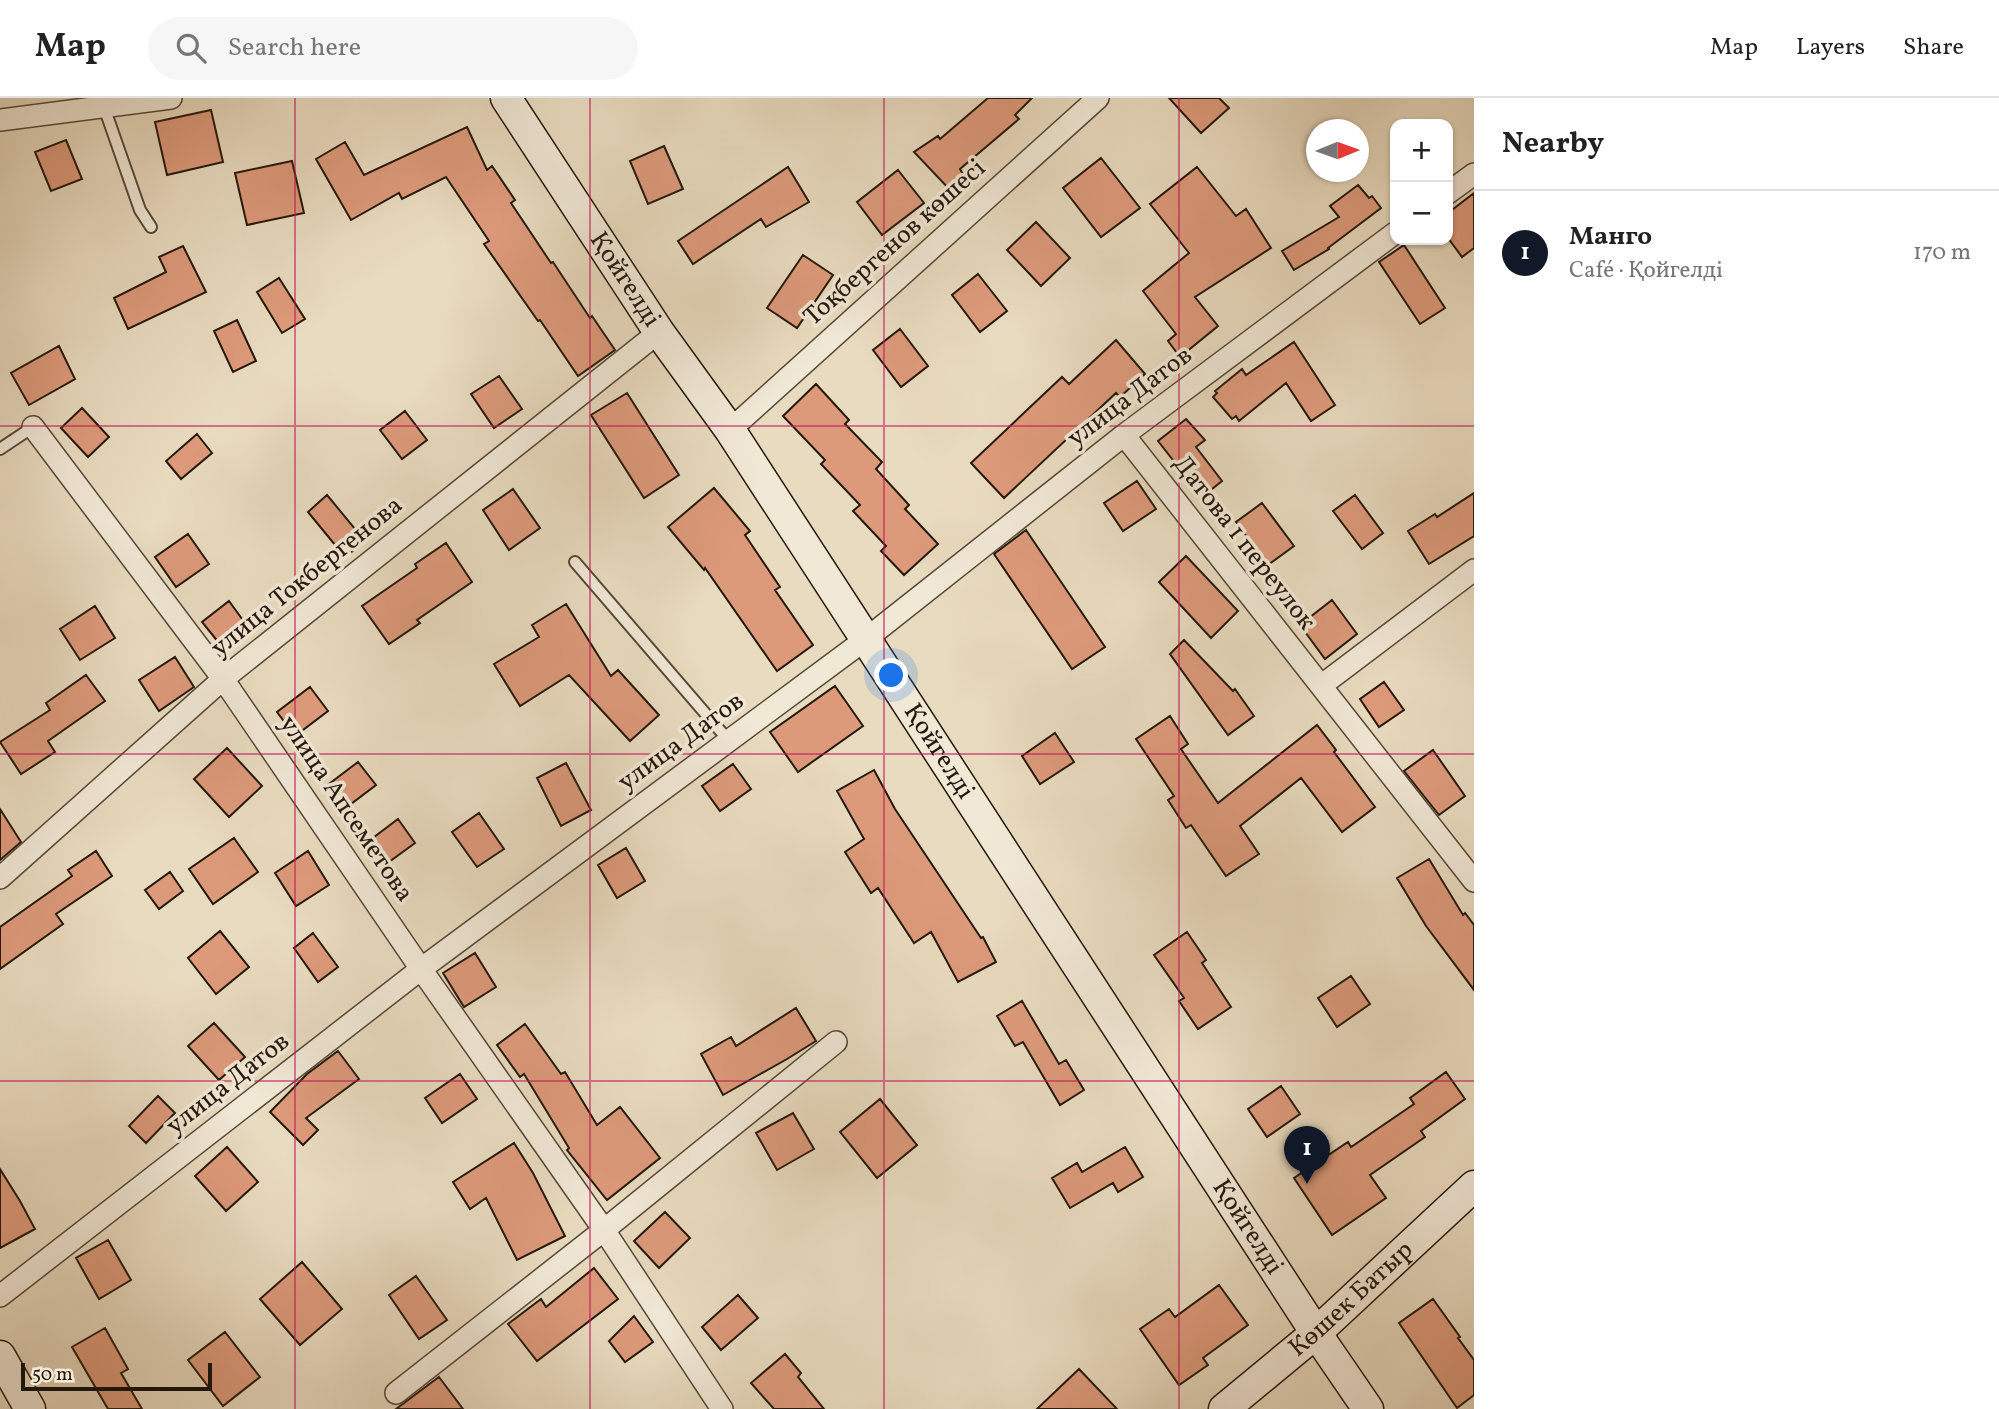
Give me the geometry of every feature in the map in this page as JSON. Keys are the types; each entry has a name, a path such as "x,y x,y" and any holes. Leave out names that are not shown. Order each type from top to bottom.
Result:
{"street":[{"path":"0,120 171,98"},
{"name":"Қойгелді","path":"506,98 659,332 730,430 1368,1409"},
{"name":"Тоқбергенов көшесі","path":"730,430 1098,98"},
{"path":"1453,189 1474,174"},
{"name":"улица Датов","path":"0,1296 421,969 866,639 1124,436 1390,237"},
{"name":"улица Токбергенова","path":"0,877 223,679 659,332"},
{"name":"улица Апсеметова","path":"33,427 223,679 604,1230 722,1409"},
{"name":"Датова 1 переулок","path":"1124,436 1474,881"},
{"path":"1322,685 1474,570"},
{"path":"396,1393 604,1230 836,1042"},
{"name":"Көшек Батыр","path":"1224,1409 1316,1333 1474,1186"},
{"path":"0,1356 30,1409"}],"lane":[{"path":"104,107 140,210 151,227"},
{"path":"0,449 33,427"},
{"path":"575,562 729,741"}],"building":[{"path":"988,98 1032,98 1015,115 1019,119 960,169 967,181 951,191 914,152 938,136 940,139"},
{"path":"1169,98 1219,98 1229,108 1201,133"},
{"path":"211,110 223,162 167,175 155,122"},
{"path":"467,127 487,170 492,166 515,200 511,203 551,263 553,262 615,350 578,376 484,244 489,241 446,177 402,199 399,193 351,220 316,159 345,142 364,175"},
{"path":"66,140 82,179 51,191 35,152"},
{"path":"664,146 683,189 648,204 630,161"},
{"path":"1101,158 1140,208 1101,237 1063,188"},
{"path":"292,161 304,213 247,225 235,173"},
{"path":"788,167 809,202 766,227 761,219 693,264 678,241"},
{"path":"1197,167 1236,216 1246,209 1271,248 1195,297 1218,326 1180,357 1168,341 1176,334 1143,291 1189,253 1150,204"},
{"path":"898,170 924,203 882,235 857,202"},
{"path":"1358,185 1369,198 1372,196 1381,208 1329,249 1294,270 1282,251 1339,217 1330,206"},
{"path":"1474,193 1474,248 1462,257 1453,245 1453,209"},
{"path":"1036,222 1070,258 1041,286 1007,250"},
{"path":"1404,245 1445,308 1420,324 1379,262"},
{"path":"183,246 206,292 128,329 114,298 166,272 159,257"},
{"path":"803,255 833,275 797,328 767,308"},
{"path":"978,274 1007,311 980,332 952,295"},
{"path":"279,278 305,319 282,333 257,292"},
{"path":"237,320 256,361 233,372 214,331"},
{"path":"900,329 928,366 901,387 873,350"},
{"path":"1116,340 1145,374 1120,397 1116,393 1004,498 971,463 1062,377 1069,384"},
{"path":"1294,342 1335,405 1311,421 1286,383 1239,421 1236,416 1232,419 1213,397 1217,393 1215,391 1242,369 1246,375"},
{"path":"59,346 75,379 29,405 11,373"},
{"path":"499,376 522,409 494,428 471,394"},
{"path":"816,384 849,420 845,424 882,462 876,469 909,505 905,509 938,544 904,575 881,551 886,546 853,511 860,505 821,464 825,460 783,416"},
{"path":"627,393 679,475 644,498 591,415"},
{"path":"82,408 109,437 88,457 61,428"},
{"path":"405,411 427,440 402,459 380,430"},
{"path":"1186,419 1205,440 1196,447 1222,481 1202,497 1158,441"},
{"path":"197,434 212,453 181,479 166,461"},
{"path":"1137,481 1156,509 1123,531 1104,503"},
{"path":"714,488 750,531 745,535 780,587 775,590 813,645 777,671 705,568 704,570 668,527"},
{"path":"513,489 540,528 509,550 483,510"},
{"path":"1474,493 1474,536 1429,564 1408,531 1435,514 1437,517"},
{"path":"327,495 365,541 345,557 308,512"},
{"path":"1355,495 1383,533 1362,549 1333,511"},
{"path":"1262,503 1294,546 1268,565 1236,522"},
{"path":"1026,530 1105,647 1072,669 994,554"},
{"path":"188,534 209,564 176,587 155,557"},
{"path":"446,543 472,582 417,620 420,623 389,644 362,606 417,568 415,564"},
{"path":"1186,556 1238,611 1211,638 1159,582"},
{"path":"1332,600 1357,634 1325,659 1300,625"},
{"path":"229,601 245,623 219,643 202,622"},
{"path":"566,604 611,676 618,670 659,715 630,741 569,675 520,706 494,664 539,637 532,625"},
{"path":"95,606 115,638 80,660 60,629"},
{"path":"1184,640 1233,691 1235,689 1254,716 1228,735 1170,654"},
{"path":"175,657 194,687 159,711 139,680"},
{"path":"86,675 105,701 48,741 55,752 21,774 0,742 50,710 46,703"},
{"path":"1384,682 1404,710 1379,727 1360,699"},
{"path":"835,686 863,726 798,772 770,732"},
{"path":"310,687 328,711 295,736 277,712"},
{"path":"1170,716 1188,744 1181,749 1218,803 1317,725 1375,807 1342,832 1301,778 1240,826 1259,854 1226,876 1191,825 1186,828 1168,800 1174,796 1136,739"},
{"path":"1055,733 1074,762 1040,784 1022,756"},
{"path":"227,748 262,786 229,817 194,779"},
{"path":"1433,750 1465,796 1439,815 1404,771"},
{"path":"358,762 376,785 343,810 325,787"},
{"path":"566,763 591,810 561,826 537,778"},
{"path":"733,764 751,789 720,811 702,786"},
{"path":"874,770 895,809 981,938 983,937 996,962 958,982 931,932 914,943 878,888 871,893 845,852 864,839 837,791"},
{"path":"0,809 21,842 0,860"},
{"path":"479,813 504,849 477,867 452,832"},
{"path":"398,819 415,843 382,867 365,844"},
{"path":"234,838 258,872 213,904 189,869"},
{"path":"626,848 645,881 617,898 598,865"},
{"path":"96,851 112,876 56,914 63,924 0,969 0,927 72,876 68,870"},
{"path":"308,851 329,885 296,906 275,873"},
{"path":"1429,859 1463,915 1465,913 1474,925 1474,990 1426,926 1397,878"},
{"path":"170,872 183,891 159,909 145,890"},
{"path":"220,931 249,967 216,994 188,958"},
{"path":"1187,932 1206,960 1202,963 1231,1007 1198,1029 1179,1001 1184,998 1154,955"},
{"path":"313,933 338,967 318,982 294,948"},
{"path":"475,953 496,987 464,1007 443,973"},
{"path":"1351,976 1370,1004 1337,1027 1318,998"},
{"path":"1022,1001 1059,1064 1066,1060 1084,1090 1060,1105 1023,1042 1015,1046 997,1016"},
{"path":"796,1008 816,1041 723,1095 701,1054 731,1037 736,1046"},
{"path":"214,1023 245,1057 219,1080 188,1046"},
{"path":"525,1024 561,1074 565,1072 597,1125 620,1107 660,1158 607,1200 567,1150 569,1148 524,1074 520,1077 497,1045"},
{"path":"338,1051 359,1079 306,1118 318,1130 303,1145 270,1112 307,1074"},
{"path":"1446,1072 1465,1099 1421,1131 1425,1137 1370,1175 1386,1198 1332,1235 1294,1178 1348,1142 1351,1147 1414,1104 1410,1098"},
{"path":"460,1074 477,1099 442,1123 425,1098"},
{"path":"1281,1086 1300,1114 1267,1137 1248,1109"},
{"path":"158,1096 175,1113 146,1143 129,1126"},
{"path":"880,1099 917,1145 877,1178 840,1132"},
{"path":"793,1113 814,1149 777,1170 756,1133"},
{"path":"514,1143 533,1173 565,1236 517,1260 486,1198 470,1209 453,1182"},
{"path":"227,1147 258,1182 226,1211 195,1176"},
{"path":"1125,1147 1143,1177 1118,1192 1113,1183 1070,1208 1052,1178 1077,1163 1082,1172"},
{"path":"0,1169 35,1229 0,1248"},
{"path":"665,1212 690,1238 659,1268 634,1241"},
{"path":"108,1240 131,1280 99,1299 76,1258"},
{"path":"302,1262 342,1309 300,1345 260,1299"},
{"path":"594,1268 618,1299 537,1361 508,1324 541,1299 546,1307"},
{"path":"416,1276 447,1320 419,1339 389,1295"},
{"path":"1219,1285 1248,1325 1203,1358 1208,1365 1179,1385 1140,1329 1169,1309 1175,1317"},
{"path":"738,1295 758,1318 721,1350 702,1327"},
{"path":"1433,1299 1474,1360 1474,1395 1457,1408 1399,1323"},
{"path":"634,1316 653,1342 625,1362 609,1341"},
{"path":"105,1328 128,1369 121,1373 142,1409 108,1409 72,1347"},
{"path":"225,1332 260,1377 223,1406 188,1360"},
{"path":"785,1354 801,1373 798,1377 824,1409 774,1409 751,1383"},
{"path":"1079,1369 1117,1409 1037,1409"},
{"path":"439,1377 463,1409 396,1409 404,1403"}],"place":[{"name":"Манго","path":"1307,1184"}]}
